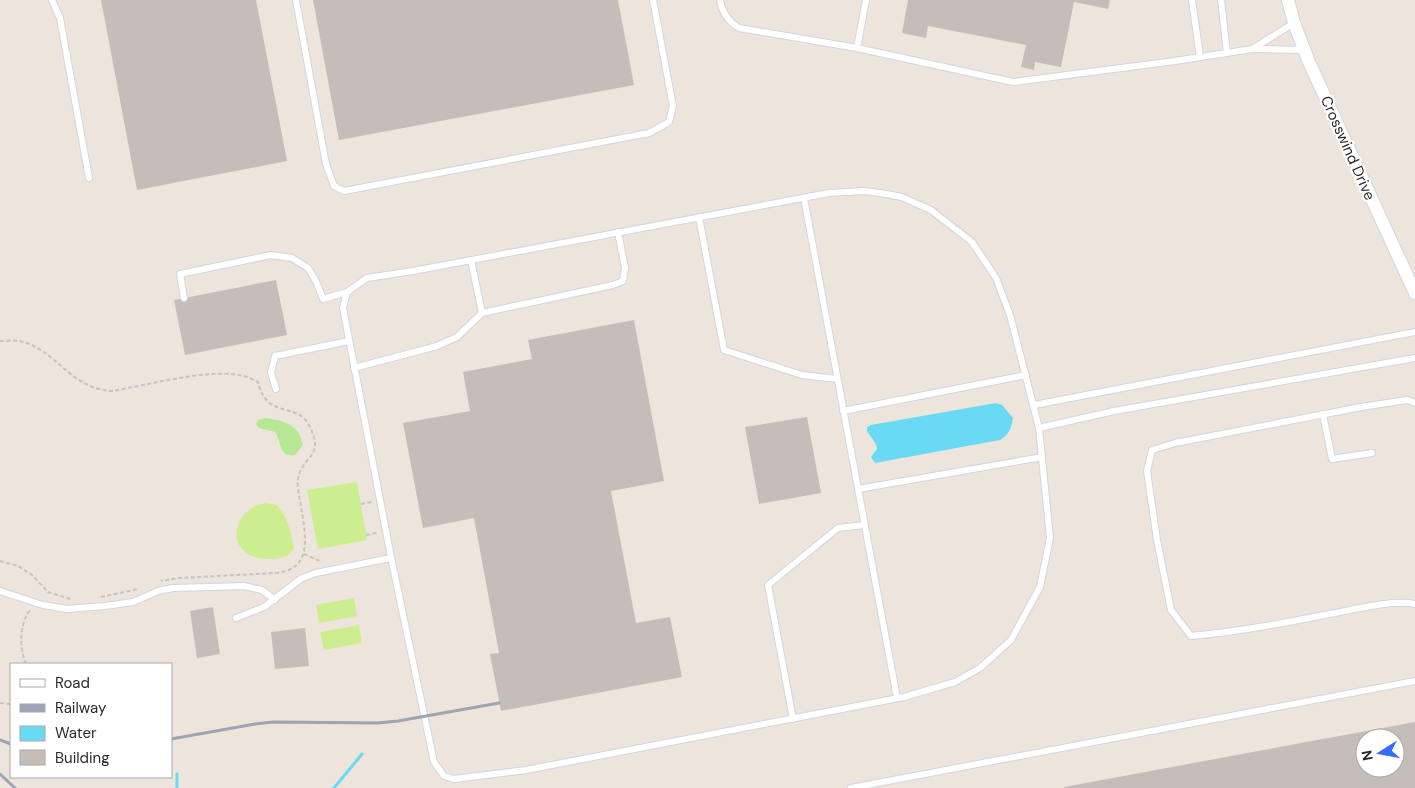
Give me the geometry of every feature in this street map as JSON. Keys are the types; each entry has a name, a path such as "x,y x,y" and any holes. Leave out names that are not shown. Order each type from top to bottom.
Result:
{"street":[{"name":"Crosswind Drive","path":"1288,0 1294,24 1304,50 1415,293"}],"lane":[{"path":"52,0 60,18 89,178"},
{"path":"296,0 326,164 334,186 344,191 649,133 669,122 673,106 653,0"},
{"path":"720,0 721,6 731,23 739,28 857,48 1013,82 1252,49 1304,50"},
{"path":"857,48 866,0"},
{"path":"1192,0 1200,57"},
{"path":"1221,0 1227,52"},
{"path":"1252,49 1294,24"},
{"path":"184,298 180,274 271,255 292,258 308,268 316,281 322,299 347,292 367,278 829,193 865,191 902,197 931,210 972,242 996,278 1010,315 1039,428 1050,538 1040,587 1011,640 980,668 955,682 897,698 526,770 454,779 444,776 434,762 391,558 343,308 347,292"},
{"path":"804,198 897,698"},
{"path":"699,217 724,350 802,375 837,379"},
{"path":"354,368 437,346 457,337 482,313 613,285 623,281 625,268 618,232"},
{"path":"471,260 482,313"},
{"path":"1034,405 1415,332"},
{"path":"276,389 271,373 275,356 349,341"},
{"path":"1039,428 1114,411 1415,358"},
{"path":"843,411 1026,376"},
{"path":"1415,403 1407,400 1323,414 1175,443 1152,450 1147,471 1157,540 1171,610 1191,636 1220,633 1361,608 1406,602 1415,604"},
{"path":"1323,414 1332,459 1372,453"},
{"path":"858,489 1042,457"},
{"path":"792,719 768,585 838,528 864,525"},
{"path":"236,618 264,607 302,578 316,573 391,558"},
{"path":"0,591 43,605 67,609 133,602 158,591 173,588 244,586 262,590 275,600"},
{"path":"851,788 1415,681"}],"path":[{"path":"0,341 19,341 36,347 73,377 100,391 112,391 209,374 243,375 258,382 261,394 268,403 301,416 309,424 315,443 313,455 298,475 305,536 304,554 300,562 294,567 276,573 172,578 156,582"},
{"path":"361,504 371,502 372,510"},
{"path":"375,526 378,540"},
{"path":"366,535 377,533"},
{"path":"304,554 324,563"},
{"path":"0,561 18,566 31,574 48,592 63,598 77,600"},
{"path":"94,598 138,589"},
{"path":"26,663 21,646 24,622 30,610 43,605"}],"green space":[{"path":"264,418 289,424 298,432 303,445 295,455 286,454 283,451 275,432 259,428 256,424 258,420"},
{"path":"357,482 367,540 318,549 307,490"},
{"path":"267,503 277,505 281,510 292,537 294,549 286,556 280,558 270,559 252,556 240,547 237,540 238,525 243,516 256,505"},
{"path":"354,598 357,616 319,623 316,605"},
{"path":"359,625 362,643 324,650 320,632"}],"water":[{"path":"996,403 1002,405 1013,418 1012,425 1006,435 1000,440 875,463 871,457 877,449 876,444 867,431 867,427 871,425"}],"building":[{"path":"101,0 256,0 287,161 137,190"},
{"path":"313,0 618,0 634,85 339,140"},
{"path":"908,0 1110,0 1108,9 1074,2 1061,67 1035,62 1034,70 1021,67 1026,45 928,26 926,38 902,33"},
{"path":"276,280 287,335 185,355 174,300"},
{"path":"634,320 664,481 611,491 636,623 670,617 682,677 501,711 490,654 499,653 474,518 423,528 403,423 470,411 463,372 532,359 528,340"},
{"path":"807,417 821,493 759,504 745,427"},
{"path":"213,607 220,654 197,658 190,611"},
{"path":"305,628 309,666 275,669 271,632"},
{"path":"1415,722 1415,788 1064,788 1355,733 1355,778 1405,778 1405,728 1383,728"}],"waterway":[{"path":"334,788 362,754"},
{"path":"177,774 177,788"}],"railway":[{"path":"172,739 273,722 378,723 398,721 499,703"},
{"path":"0,740 10,744"},
{"path":"0,774 15,788"}]}
